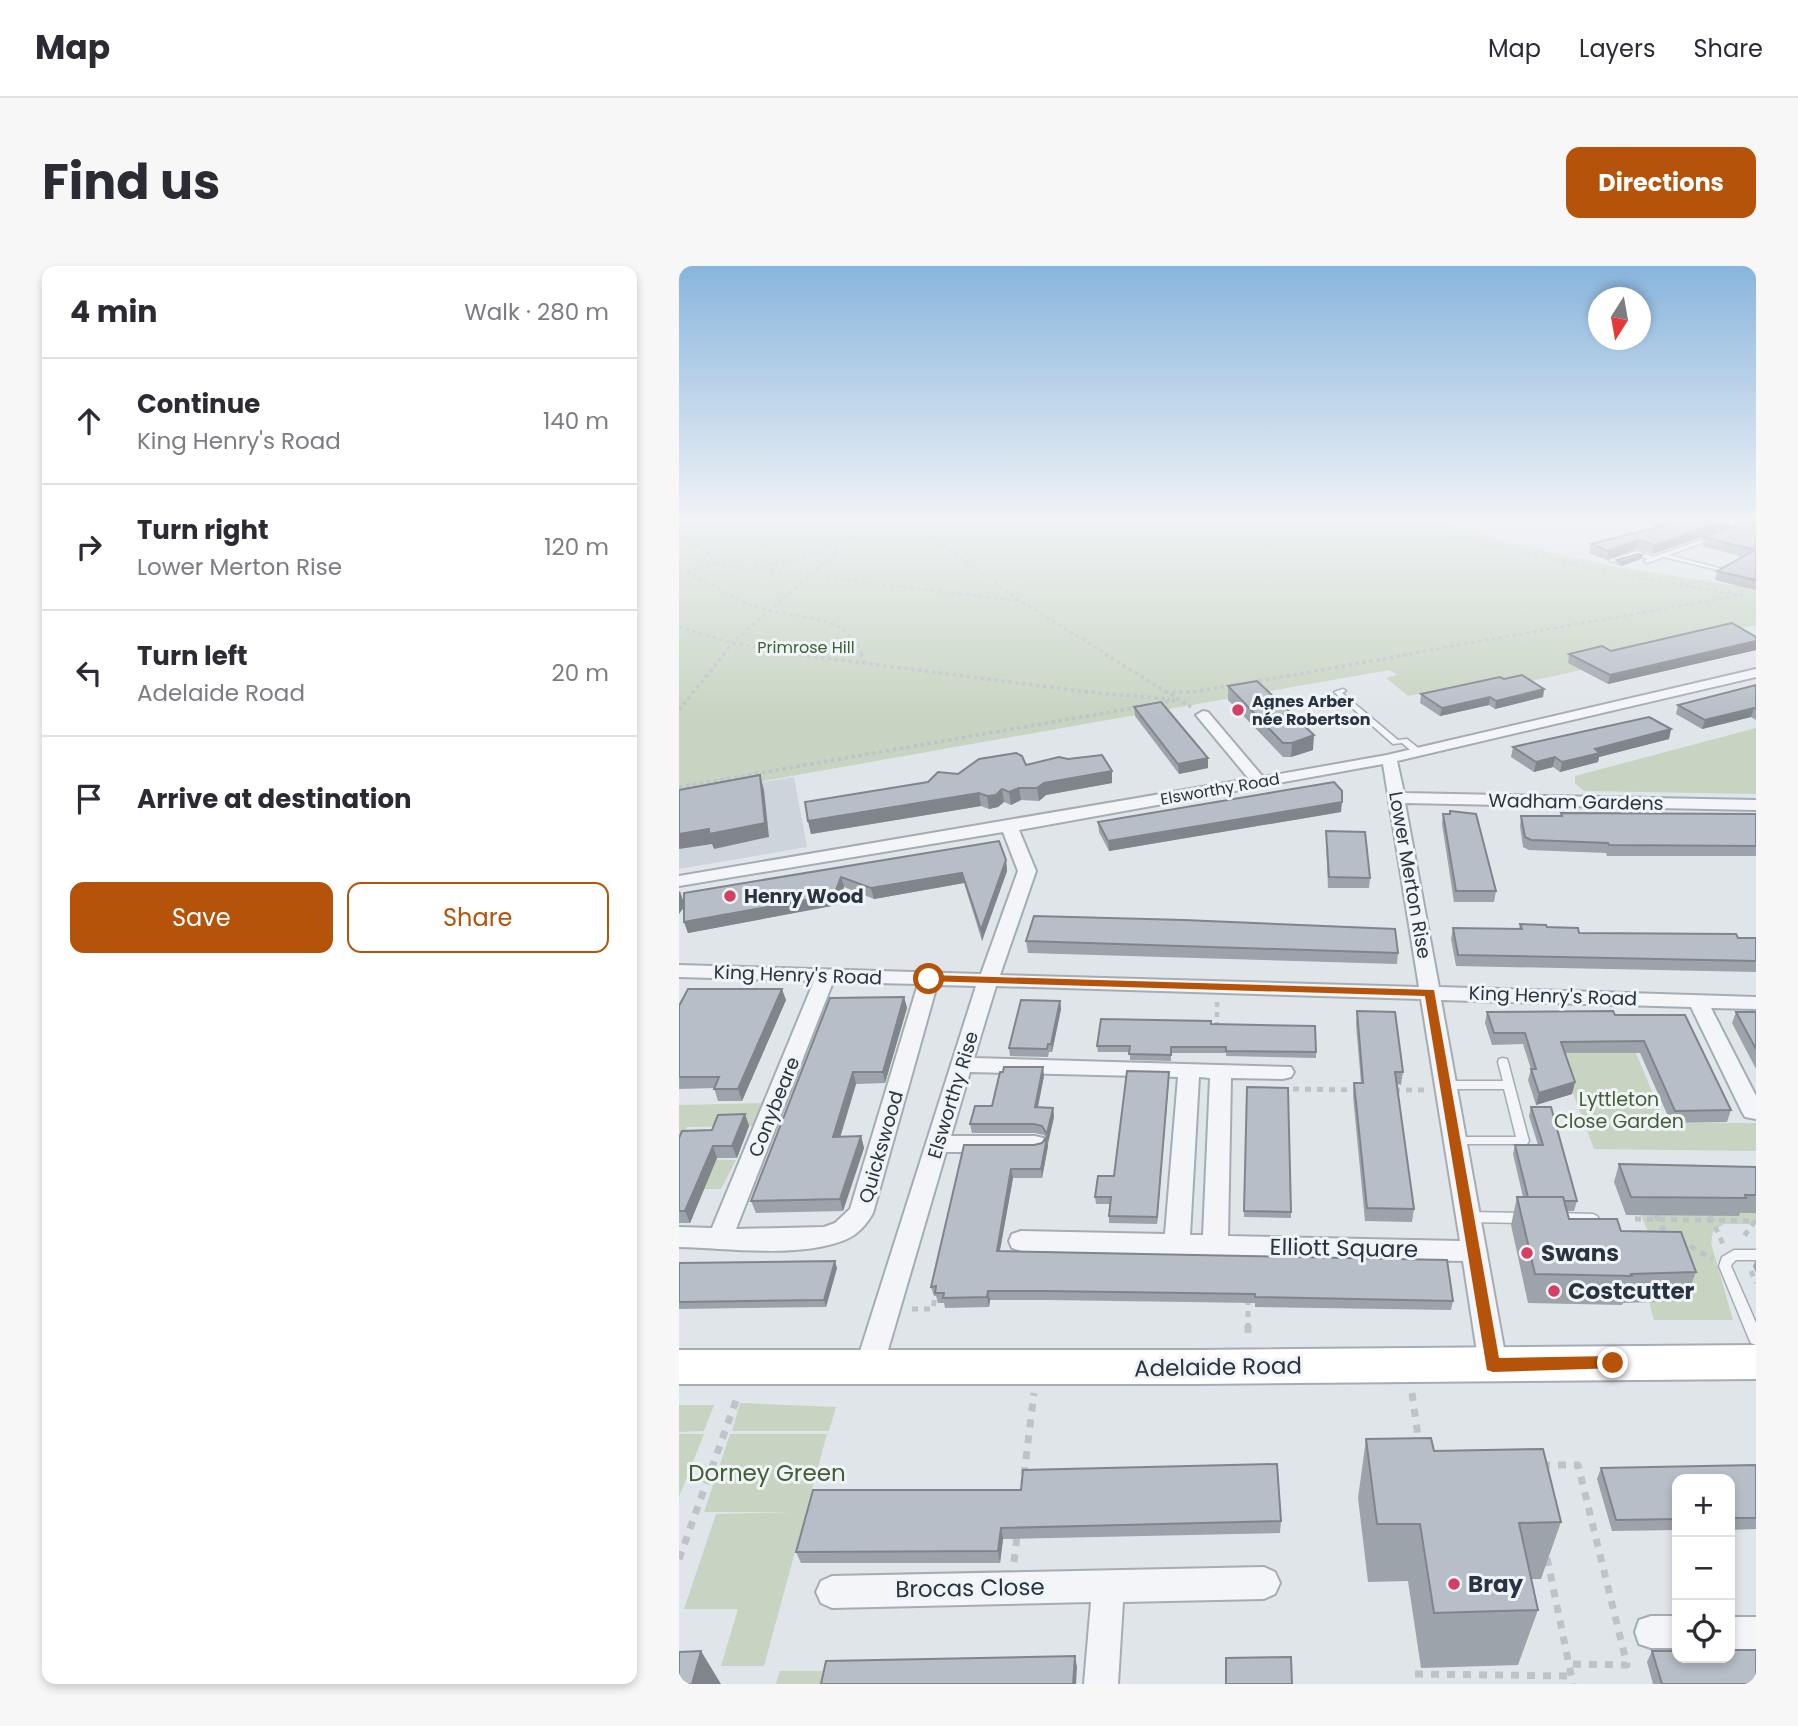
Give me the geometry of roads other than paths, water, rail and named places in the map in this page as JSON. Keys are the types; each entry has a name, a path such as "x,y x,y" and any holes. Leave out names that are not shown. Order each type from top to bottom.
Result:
{"main road":[{"name":"Adelaide Road","path":"679,1367 1037,1368 1756,1362"}],"street":[{"name":"Elsworthy Road","path":"679,881 1387,760 1756,673"},
{"path":"1203,715 1259,782"},
{"name":"Lower Merton Rise","path":"1387,760 1391,764 1493,1365"},
{"name":"Wadham Gardens","path":"1397,799 1756,805"},
{"name":"Elsworthy Rise","path":"869,1367 988,980 1027,871 1009,826"},
{"name":"King Henry's Road","path":"682,976 988,980 1756,1003"},
{"name":"Conybeare","path":"721,1237 826,976"},
{"name":"Quickswood","path":"679,1237 810,1238 835,1234 852,1224 862,1213 929,979"},
{"path":"1698,1001 1753,1112"},
{"path":"962,1065 1283,1072"},
{"path":"1177,1244 1188,1071"},
{"path":"1215,1245 1219,1071"},
{"path":"939,1144 1035,1144"},
{"name":"Elliott Square","path":"1021,1241 1473,1251"},
{"name":"Brocas Close","path":"832,1592 1264,1583"},
{"path":"1101,1684 1108,1585"},
{"path":"1735,1633 1756,1633"}],"lane":[{"path":"1343,691 1337,692 1396,742 1404,741 1419,753"},
{"path":"1455,1141 1523,1141 1503,1062"},
{"path":"1446,1088 1508,1084"},
{"path":"1468,1217 1593,1219"},
{"path":"1756,1255 1733,1259 1756,1339"}],"place":[{"name":"Agnes Arber née Robertson","path":"1238,710"},
{"name":"Henry Wood","path":"730,896"},
{"name":"Swans","path":"1527,1253"},
{"name":"Costcutter","path":"1554,1291"},
{"name":"Bray","path":"1454,1584"}],"park label":[{"name":"Primrose Hill","path":"806,647"},
{"name":"Lyttleton Close Garden","path":"1619,1110"},
{"name":"Dorney Green","path":"767,1473"}]}
